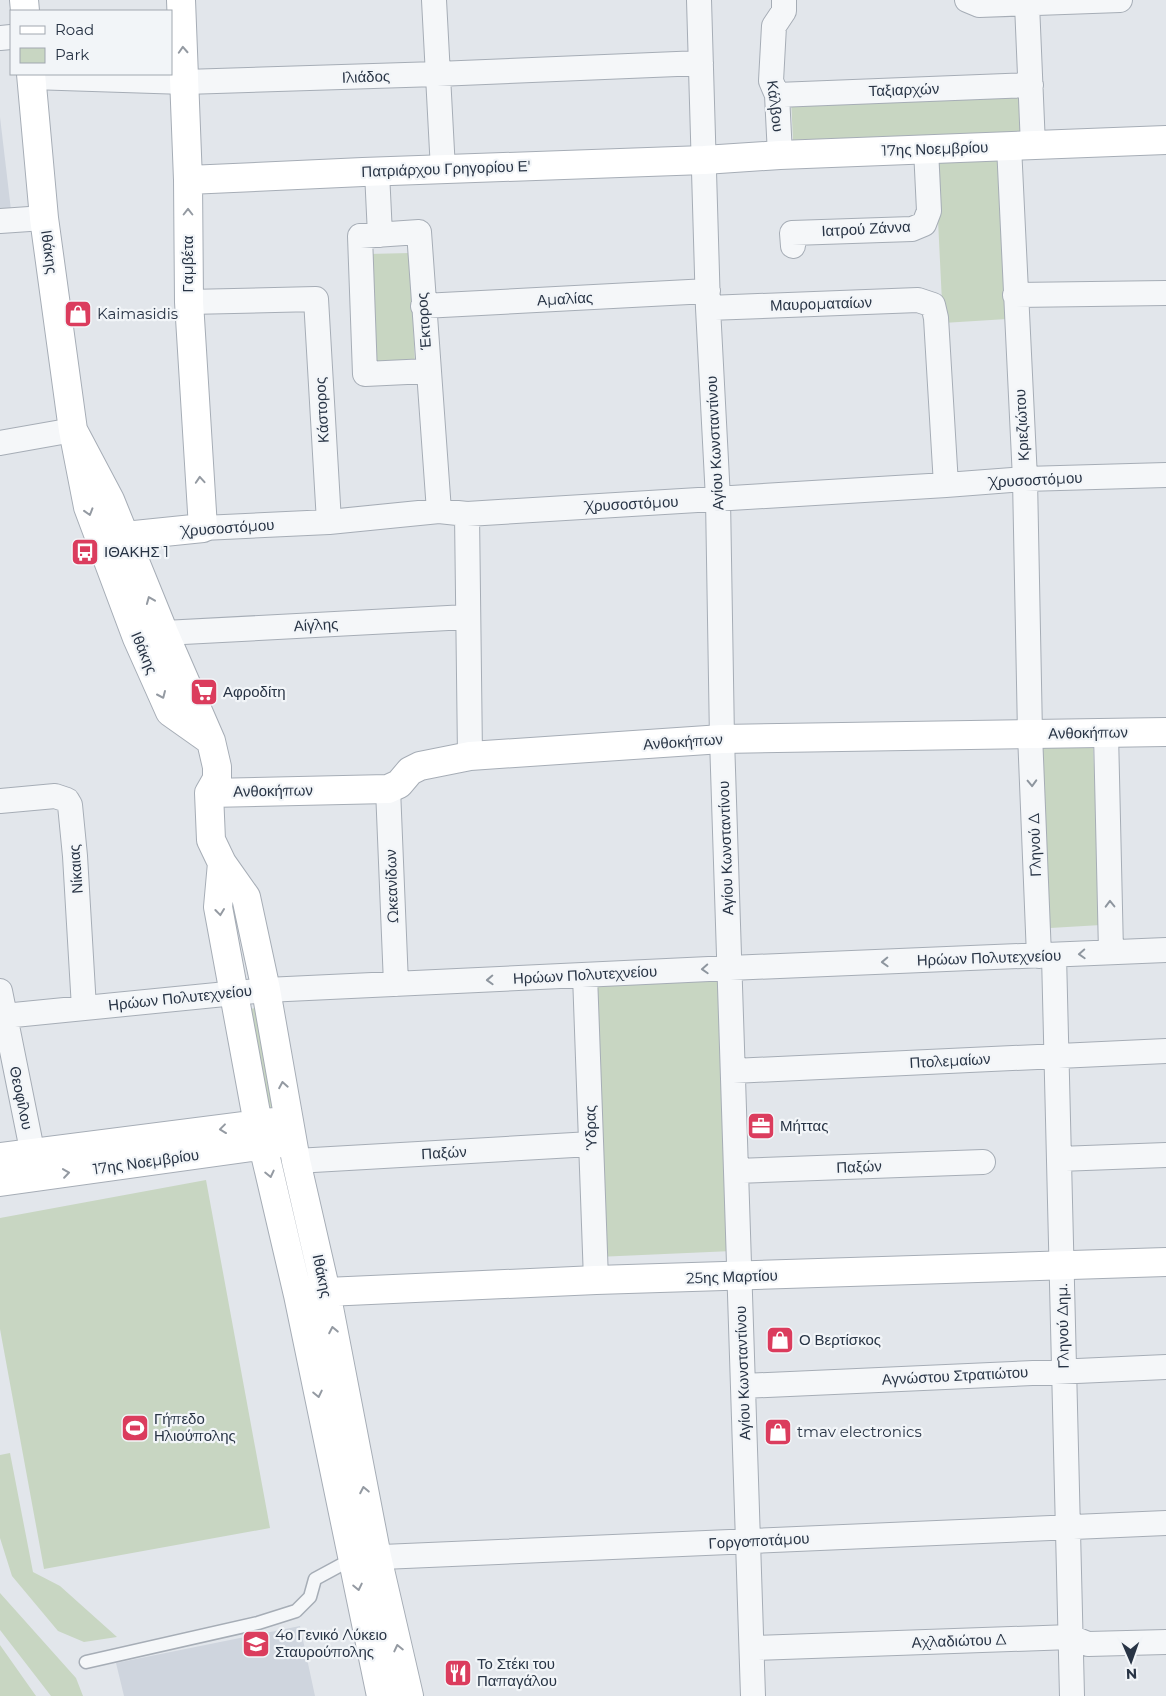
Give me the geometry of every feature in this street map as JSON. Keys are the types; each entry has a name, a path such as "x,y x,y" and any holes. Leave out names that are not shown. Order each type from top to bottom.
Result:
{"street":[{"name":"Γαμβέτα","path":"181,0 188,180 188,302 203,528"},
{"path":"434,0 436,74 443,170"},
{"name":"Αγίου Κωνσταντίνου","path":"699,0 708,300 718,499 722,739 753,1696"},
{"name":"Κάλβου","path":"780,155 777,96 771,81 774,26 784,11 784,0"},
{"path":"967,1 979,5 1120,0"},
{"name":"Κριεζιώτου","path":"1027,4 1031,86 1021,146 1015,295 1025,479 1030,734"},
{"name":"Ιλιάδος","path":"31,75 185,82 701,63"},
{"name":"Ιθάκης","path":"31,75 44,218 73,430 88,507 112,540 164,633 211,741 217,767 217,779 209,793 211,840 222,863 246,897 266,990 293,1141 326,1292 364,1558 381,1696"},
{"name":"Ταξιαρχών","path":"777,96 1031,86"},
{"name":"17ης Νοεμβρίου","path":"704,160 780,155 1166,140"},
{"name":"Ιατρού Ζάννα","path":"793,239 912,229 924,224 929,211 926,149"},
{"name":"Πατριάρχου Γρηγορίου Ε'","path":"188,180 704,160"},
{"path":"377,172 380,234 360,236 364,374 428,372"},
{"path":"0,221 44,218"},
{"name":"Έκτορος","path":"380,234 419,232 439,511"},
{"path":"1015,295 1166,293"},
{"name":"Μαυροματαίων","path":"708,300 793,295 918,300 933,305 936,318 946,486"},
{"name":"Κάστορος","path":"188,302 316,299 328,522"},
{"name":"Αμαλίας","path":"423,306 708,300"},
{"path":"0,442 73,430"},
{"name":"Χρυσοστόμου","path":"112,540 203,528 328,522 439,511 467,514 946,486 1025,479 1166,474"},
{"path":"467,514 470,756"},
{"name":"Ιθάκης","path":"112,540 137,638 170,712 211,741"},
{"name":"Αίγλης","path":"164,633 467,617"},
{"name":"Ανθοκήπων","path":"209,793 388,789 399,784 410,771 420,766 470,756 722,739 1166,732"},
{"path":"1106,733 1111,952"},
{"name":"Γληνού Δ","path":"1030,734 1046,956"},
{"name":"Ωκεανίδων","path":"388,789 396,984"},
{"name":"Νίκαιας","path":"0,801 55,796 68,800 75,856 84,1008"},
{"name":"Ιθάκης","path":"222,863 218,907 261,1135 298,1295 364,1558 409,1696"},
{"name":"Ηρώων Πολυτεχνείου","path":"4,1016 266,990 1166,950"},
{"name":"Γληνού Δημ.","path":"1046,956 1056,1057 1072,1696"},
{"name":"Ύδρας","path":"586,976 596,1280"},
{"name":"Θεοφίλου","path":"0,991 35,1164"},
{"name":"Πτολεμαίων","path":"733,1071 1166,1051"},
{"name":"17ης Νοεμβρίου","path":"0,1182 35,1164 261,1135 293,1141"},
{"name":"Παξών","path":"293,1141 591,1144"},
{"path":"1059,1159 1166,1155"},
{"name":"17ης Νοεμβρίου","path":"0,1156 35,1164"},
{"name":"Παξών","path":"736,1171 983,1162"},
{"name":"25ης Μαρτίου","path":"298,1295 326,1292 596,1280 1166,1262"},
{"name":"Αγνώστου Στρατιώτου","path":"743,1386 1166,1367"},
{"name":"Γοργοποτάμου","path":"364,1558 1166,1523"},
{"name":"Αχλαδιώτου Δ","path":"752,1648 1071,1637 1088,1644 1166,1642"}],"lane":[{"path":"86,1662 258,1623 296,1611 310,1596 315,1580 364,1558"}],"shaded area":[{"path":"0,117 11,210 0,211"},
{"name":"4ο Γενικό Λύκειο Σταυρούπολης","path":"300,1626 315,1696 124,1696 116,1663"}],"green space":[{"path":"1028,91 1031,131 793,140 791,99"},
{"path":"1000,155 1007,319 943,323 935,158"},
{"path":"410,253 415,364 373,365 368,254"},
{"path":"1093,745 1101,925 1050,928 1042,747"},
{"path":"719,977 732,1251 597,1257 596,986"},
{"path":"255,1008 279,1112 263,1115 241,1011"},
{"name":"Γήπεδο Ηλιούπολης","path":"206,1180 270,1528 44,1569 0,1329 0,1218"},
{"path":"10,1453 33,1572 60,1586 117,1637 84,1642 58,1631 12,1576 0,1538 0,1455"},
{"path":"0,1593 76,1678 83,1696 51,1696 0,1630"},
{"path":"0,1645 36,1696 0,1696"}],"place":[{"name":"Kaimasidis","path":"78,314"},
{"name":"ΙΘΑΚΗΣ 1","path":"85,552"},
{"name":"Αφροδίτη","path":"204,692"},
{"name":"Μήττας","path":"761,1126"},
{"name":"Ο Βερτίσκος","path":"780,1340"},
{"name":"Γήπεδο Ηλιούπολης","path":"135,1428"},
{"name":"tmav electronics","path":"778,1432"},
{"name":"4ο Γενικό Λύκειο Σταυρούπολης","path":"256,1644"},
{"name":"Το Στέκι του Παπαγάλου","path":"458,1673"}]}
